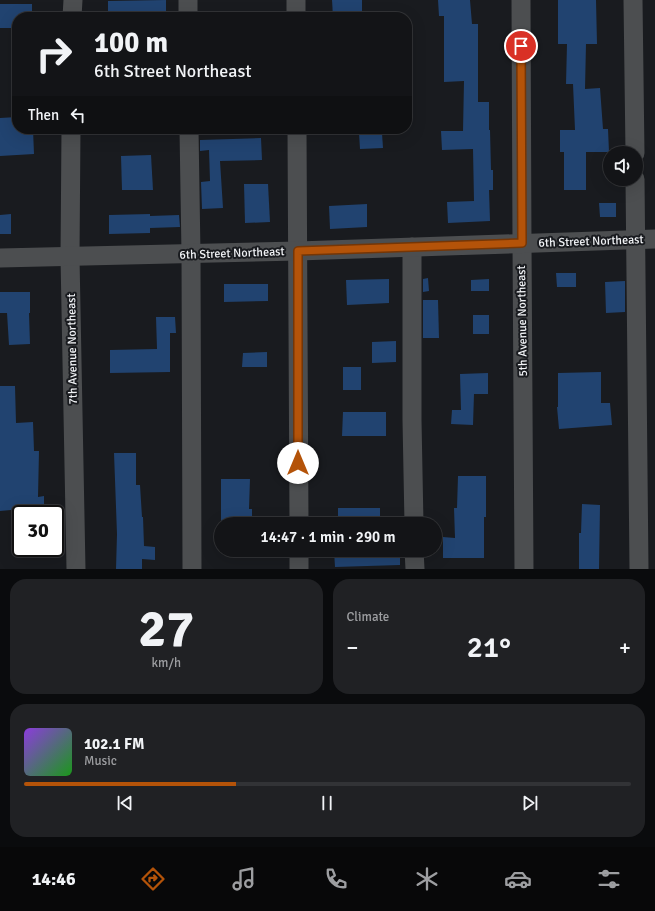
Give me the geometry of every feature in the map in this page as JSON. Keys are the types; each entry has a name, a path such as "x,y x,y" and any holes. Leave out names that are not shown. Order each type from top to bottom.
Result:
{"street":[{"path":"72,0 72,12"},
{"path":"188,0 188,12"},
{"path":"296,0 296,12"},
{"name":"5th Avenue Northeast","path":"521,0 524,569"},
{"path":"633,0 635,146"},
{"name":"7th Avenue Northeast","path":"71,134 70,257 76,569"},
{"path":"189,134 192,569"},
{"path":"297,134 299,517"},
{"path":"635,186 639,569"},
{"name":"6th Street Northeast","path":"0,258 298,251 655,239"},
{"path":"412,247 414,517"},
{"path":"299,557 299,569"},
{"path":"414,557 415,569"}],"building":[{"path":"166,0 166,12 108,12 108,1"},
{"path":"332,0 362,0 362,12 333,12"},
{"path":"438,0 470,0 472,24 478,24 478,102 489,102 491,170 493,170 493,190 489,190 490,221 448,223 447,202 474,201 473,149 442,150 441,131 463,131 464,81 444,82 444,16 439,16"},
{"path":"558,0 596,0 597,44 586,44 585,89 600,88 603,129 608,129 609,146 603,146 603,152 586,152 586,190 564,190 564,152 560,152 560,130 575,130 573,84 566,84 567,44 558,44"},
{"path":"0,4 32,4 32,12 12,12 12,28 0,28"},
{"path":"12,117 12,134 33,134 34,154 0,156 0,118"},
{"path":"359,134 382,134 383,148 360,149"},
{"path":"261,138 262,160 220,161 223,208 202,209 201,182 210,181 209,150 200,151 200,140"},
{"path":"151,155 153,190 122,190 121,156"},
{"path":"244,184 268,184 270,222 245,223"},
{"path":"599,203 616,203 616,217 600,217"},
{"path":"367,204 367,227 330,229 329,206"},
{"path":"11,214 11,234 0,234 0,215"},
{"path":"150,214 150,216 179,215 180,227 150,228 150,233 109,234 109,215"},
{"path":"556,273 576,273 576,287 557,287"},
{"path":"428,278 429,291 423,292 423,279"},
{"path":"389,279 389,303 347,305 346,280"},
{"path":"489,279 489,291 471,291 471,280"},
{"path":"625,281 625,312 606,313 605,282"},
{"path":"224,284 268,284 268,301 224,302"},
{"path":"0,292 30,292 30,344 9,345 7,313 0,313"},
{"path":"423,300 438,300 439,338 423,338"},
{"path":"473,315 489,315 489,334 473,334"},
{"path":"156,317 175,317 176,333 170,333 170,372 110,373 110,350 157,349"},
{"path":"396,341 396,362 372,363 372,342"},
{"path":"267,352 267,367 242,367 243,353"},
{"path":"343,367 361,367 361,390 343,390"},
{"path":"601,372 601,403 610,403 612,425 559,429 557,407 558,373"},
{"path":"488,373 488,394 474,394 473,425 451,424 452,410 461,410 460,374"},
{"path":"0,386 15,386 16,423 33,422 34,451 39,451 38,497 44,496 44,505 12,505 12,514 11,510 0,511"},
{"path":"343,412 386,412 386,436 342,436"},
{"path":"114,453 136,453 136,485 140,485 144,546 155,547 155,560 142,559 142,569 116,569 117,534"},
{"path":"458,476 486,476 484,558 443,558 443,537 455,538 454,508 457,508"},
{"path":"221,479 250,479 249,509 252,509 252,517 221,517"},
{"path":"582,504 600,505 599,569 579,569 579,533 581,533"},
{"path":"338,508 380,508 380,517 338,517"},
{"path":"334,557 400,557 400,565 335,567"}],"route":[{"path":"298,463 298,251 522,243 521,46"}]}
